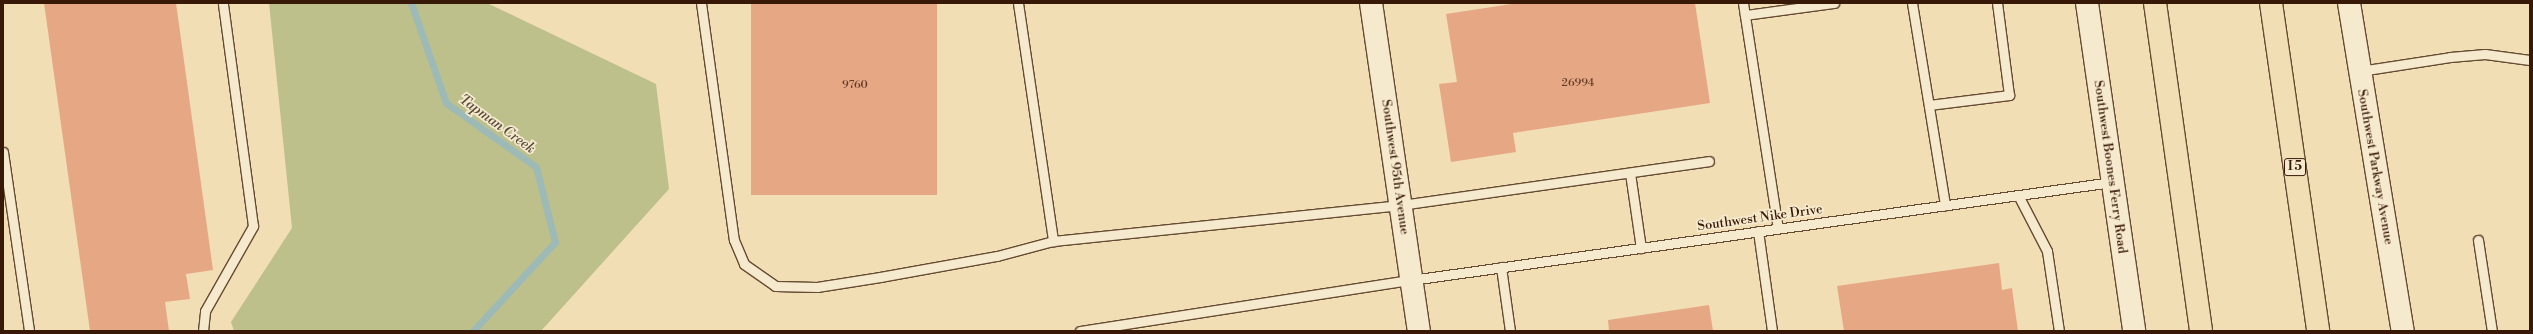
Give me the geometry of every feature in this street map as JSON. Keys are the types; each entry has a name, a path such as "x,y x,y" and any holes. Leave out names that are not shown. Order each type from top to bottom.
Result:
{"highway":[{"path":"2155,3 2202,331"},
{"name":"I 5","path":"2272,3 2318,331"}],"street":[{"name":"Southwest 95th Avenue","path":"1371,3 1419,331"},
{"name":"Southwest Boones Ferry Road","path":"2087,3 2134,331"},
{"name":"Southwest Parkway Avenue","path":"2349,3 2359,72 2403,331"}],"lane":[{"path":"203,331 205,311 253,226 223,3"},
{"path":"701,3 734,240 744,264 775,286 817,287 880,277 997,256 1053,241 1400,205 1709,161"},
{"path":"1018,3 1053,241"},
{"path":"1743,3 1778,228"},
{"path":"1745,15 1834,3"},
{"path":"1912,3 1945,205"},
{"path":"1929,105 2009,95 1998,3"},
{"path":"2359,72 2450,57 2485,54 2530,60"},
{"path":"3,152 29,331"},
{"path":"1630,173 1642,248"},
{"name":"Southwest Nike Drive","path":"1080,331 1501,267 2112,182"},
{"path":"2018,195 2047,252 2059,331"},
{"path":"1758,231 1772,331"},
{"path":"2478,240 2492,331"},
{"path":"1501,267 1510,331"}],"green space":[{"path":"269,3 487,3 656,84 669,189 541,331 234,331 231,322 292,228"}],"building":[{"path":"44,3 176,3 213,270 186,274 190,299 165,302 169,331 90,331"},
{"path":"751,3 937,3 937,195 751,195"},
{"path":"1518,3 1695,3 1710,103 1513,133 1516,152 1451,162 1439,84 1457,82 1446,14"},
{"path":"1999,263 2002,290 2012,288 2018,331 1844,331 1837,286"},
{"path":"1709,305 1713,331 1609,331 1608,320"}],"waterway":[{"name":"Tapman Creek","path":"411,3 446,103 536,167 555,242 473,331"}]}
